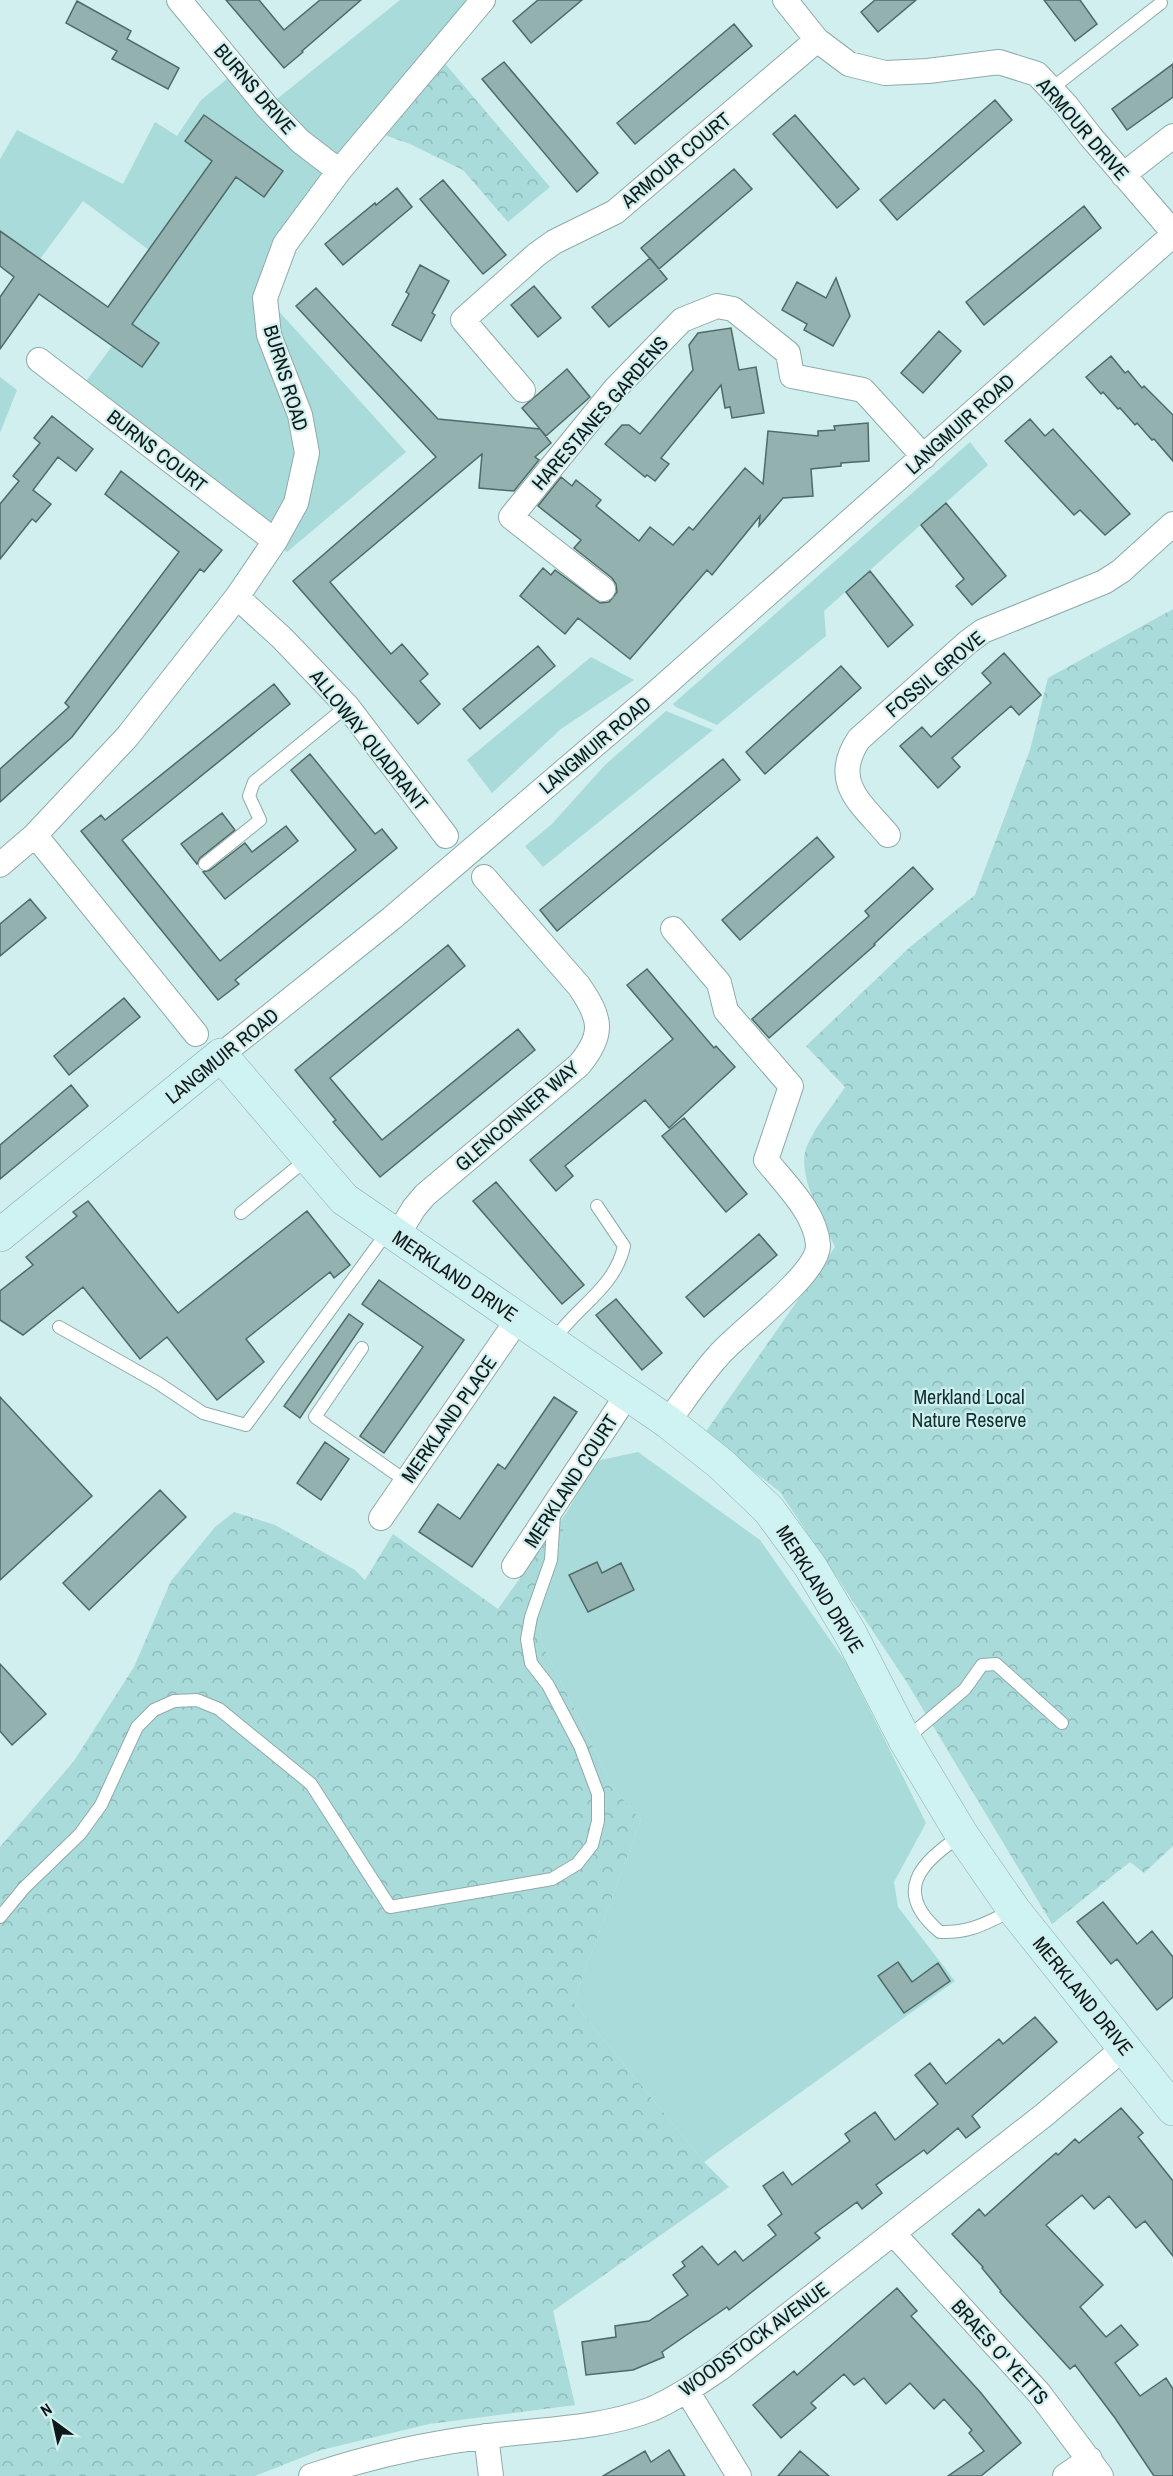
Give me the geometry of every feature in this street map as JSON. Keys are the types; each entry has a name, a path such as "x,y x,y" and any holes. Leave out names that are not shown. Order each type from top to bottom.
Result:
{"street":[{"name":"BURNS DRIVE","path":"179,0 267,107 300,141 339,171"},
{"name":"BURNS ROAD","path":"0,866 35,835 127,737 237,597 275,541 296,503 307,453 300,415 269,335 266,298 285,244 339,171 483,0"},
{"name":"ARMOUR DRIVE","path":"786,0 817,40 849,64 885,73 928,71 999,62 1037,74 1173,234"},
{"name":"ARMOUR COURT","path":"523,390 463,320 524,265 554,242 615,212 817,40"},
{"path":"1124,175 1173,136"},
{"name":"LANGMUIR ROAD","path":"0,1235 392,918 658,691 1173,234"},
{"name":"HARESTANES GARDENS","path":"603,589 511,517 615,389 682,320 699,311 717,306 733,309 788,353 792,376 862,390 924,457"},
{"name":"BURNS COURT","path":"39,360 275,541"},
{"name":"FOSSIL GROVE","path":"888,835 853,793 847,780 849,759 859,739 983,631 1104,582 1121,571 1173,524"},
{"name":"ALLOWAY QUADRANT","path":"237,597 282,638 346,706 446,836"},
{"path":"35,835 196,1034"},
{"name":"GLENCONNER WAY","path":"393,1233 425,1195 579,1065 596,1043 597,1015 584,993 484,877"},
{"path":"668,1422 717,1356 809,1267 818,1248 816,1229 805,1210 766,1160 791,1086 726,1011 718,983 673,929"},
{"name":"MERKLAND DRIVE","path":"221,1055 344,1199 668,1422 721,1464 770,1510 810,1566 850,1633 905,1740 962,1835 1014,1910 1173,2109"},
{"name":"MERKLAND PLACE","path":"381,1518 518,1319"},
{"name":"MERKLAND COURT","path":"514,1566 627,1395"},
{"name":"WOODSTOCK AVENUE","path":"311,2476 361,2459 486,2436 600,2423 651,2409 687,2391 722,2367 1044,2115 1125,2047"},
{"name":"BRAES O' YETTS","path":"893,2233 1039,2393 1096,2467"},
{"path":"687,2391 739,2476"},
{"path":"486,2436 491,2476"},
{"path":"1065,2476 1096,2467"}],"lane":[{"path":"1051,89 1161,3"},
{"path":"205,864 260,820 249,796 254,782 346,706"},
{"path":"241,1213 308,1158"},
{"path":"552,1342 564,1324 614,1275 621,1262 624,1246 597,1206"},
{"path":"59,1327 158,1383 203,1413 246,1425 393,1233"},
{"path":"362,1348 315,1417 406,1481"},
{"path":"0,1917 24,1888 80,1834 101,1805 137,1727 154,1710 174,1701 197,1700 219,1710 311,1784 390,1907 552,1880 577,1864 592,1845 598,1821 598,1794 580,1746 548,1684 531,1663 527,1639 531,1617 551,1560 555,1504"},
{"path":"905,1740 965,1689 982,1665 996,1664 1062,1724"},
{"path":"962,1835 936,1852 925,1865 914,1893 918,1910 940,1932 957,1933 972,1930 1014,1910"}],"green space":[{"path":"400,0 483,0 339,171 266,297 406,452 287,552 79,391 112,346 142,367 132,324 236,177 264,197 282,170 204,115 185,141 212,161 149,250 83,201 40,259 5,235 0,242 0,159 17,130 123,184 155,122 177,136 201,100 237,71 267,107"},
{"path":"437,54 550,187 508,222 463,170 410,144 373,131"},
{"path":"0,377 17,390 0,433"},
{"path":"970,442 988,465 824,611 826,636 717,725 673,704"},
{"name":"Merkland Local Nature Reserve","path":"1173,609 1173,1846 1144,1873 1130,1862 1052,1924 906,1681 780,1492 705,1433 835,1247 812,1197 804,1157 815,1131 845,1087 806,1046 910,947 975,895 1030,750 1048,678"},
{"path":"591,657 634,680 561,729 492,793 467,760"},
{"path":"666,711 713,730 543,867 525,846 551,825 605,765"},
{"path":"638,1452 760,1540 847,1664 926,1823 894,1882 898,1907 955,1981 704,2162 573,2002 641,1820 613,1788 541,1641 539,1616 558,1555 567,1512 596,1461"},
{"path":"234,1512 275,1525 355,1570 365,1580 393,1534 498,1609 567,1512 558,1555 539,1616 541,1641 613,1788 641,1820 573,2002 704,2162 729,2187 553,2311 575,2405 429,2424 321,2450 255,2476 0,2476 0,1847 74,1761 134,1667 171,1581 215,1527"}],"building":[{"path":"226,0 259,0 284,30 320,0 361,0 284,68"},
{"path":"538,0 582,0 531,43 513,21"},
{"path":"875,0 916,0 878,32 861,12"},
{"path":"1044,0 1080,0 1097,24 1075,41"},
{"path":"77,1 131,31 127,39 179,68 168,89 112,59 117,51 66,23"},
{"path":"734,24 752,46 635,144 617,123"},
{"path":"504,62 598,173 577,192 482,79"},
{"path":"1173,64 1173,97 1127,130 1112,109"},
{"path":"995,100 1012,120 897,220 880,200"},
{"path":"204,115 283,171 264,197 236,177 132,324 159,343 142,367 39,294 0,349 0,297 14,277 0,266 0,231 108,307 212,161 185,141"},
{"path":"795,115 859,189 837,208 773,134"},
{"path":"734,169 752,189 659,269 641,248"},
{"path":"443,180 506,255 483,274 420,199"},
{"path":"397,188 412,207 343,265 325,244"},
{"path":"1084,206 1101,228 984,325 966,302"},
{"path":"650,258 667,279 609,327 592,307"},
{"path":"420,265 449,281 432,313 435,315 421,341 392,325 409,294 406,292"},
{"path":"836,278 850,316 833,346 804,330 807,324 782,310 797,282 826,298"},
{"path":"534,286 561,318 538,337 511,305"},
{"path":"316,288 438,419 540,429 551,443 535,457 539,460 514,491 479,488 482,454 330,582 391,654 402,644 428,674 420,681 440,704 418,724 293,581 436,457 296,306"},
{"path":"731,328 739,370 756,367 764,413 732,418 730,407 725,408 721,385 661,458 669,464 655,481 647,475 645,477 605,444 622,425 629,425 640,434 693,370 689,345 698,333"},
{"path":"939,331 961,351 923,393 901,373"},
{"path":"1111,356 1125,373 1128,371 1142,388 1144,386 1173,415 1173,461 1154,439 1152,440 1137,423 1135,425 1103,392 1101,394 1086,377"},
{"path":"567,369 590,397 546,436 522,408"},
{"path":"52,416 93,449 76,471 58,457 33,490 51,504 36,522 32,519 0,559 0,504 19,481 13,476 40,443 34,438"},
{"path":"1030,419 1045,436 1053,429 1130,514 1105,535 1080,510 1074,515 1005,441"},
{"path":"868,423 869,461 841,463 841,466 811,469 813,496 783,498 759,526 760,516 712,575 707,570 630,659 578,618 565,634 520,596 543,568 551,575 555,570 600,603 609,602 617,592 612,578 574,548 581,540 538,506 561,477 572,486 576,480 601,500 596,506 639,541 650,527 673,545 689,527 693,530 745,468 763,484 768,431 818,436 818,431 835,430 834,426"},
{"path":"121,471 222,550 204,572 200,569 72,737 0,802 0,769 69,707 65,703 179,552 105,494"},
{"path":"946,503 1006,576 972,605 956,586 964,579 921,525"},
{"path":"870,571 913,625 888,647 846,592"},
{"path":"538,646 555,666 480,729 463,709"},
{"path":"1004,653 1041,695 1019,715 1011,706 952,758 960,767 938,788 900,746 922,727 931,737 991,683 982,673"},
{"path":"841,666 861,688 765,774 746,752"},
{"path":"274,684 290,704 122,840 220,961 356,850 291,770 310,754 375,834 382,829 397,848 235,980 239,984 218,1000 81,831 101,815 105,820"},
{"path":"723,759 740,780 557,931 540,910"},
{"path":"222,813 235,830 200,858 197,864 181,844"},
{"path":"286,826 298,841 225,899 203,872 210,870 245,843 252,852"},
{"path":"817,837 834,857 740,940 722,920"},
{"path":"913,867 933,889 875,945 769,1038 752,1019 869,916 865,911"},
{"path":"30,899 46,918 0,956 0,924"},
{"path":"448,945 465,966 330,1078 382,1140 518,1029 535,1050 380,1177 333,1122 336,1120 295,1070"},
{"path":"647,969 714,1048 716,1046 735,1067 669,1128 645,1100 565,1166 573,1176 556,1191 530,1160 673,1039 627,985"},
{"path":"124,998 140,1017 69,1075 54,1056"},
{"path":"71,1085 88,1106 0,1179 0,1145"},
{"path":"684,1118 747,1194 726,1212 662,1136"},
{"path":"496,1182 584,1285 562,1304 473,1201"},
{"path":"88,1201 178,1313 307,1211 350,1265 334,1278 330,1272 246,1339 264,1362 217,1400 167,1337 140,1359 83,1287 23,1335 0,1320 0,1291 33,1265 26,1257 77,1216 73,1212"},
{"path":"759,1234 777,1255 704,1317 686,1297"},
{"path":"379,1280 464,1340 384,1453 360,1436 423,1347 362,1304"},
{"path":"616,1299 662,1353 642,1370 596,1315"},
{"path":"349,1314 363,1324 300,1418 284,1406"},
{"path":"0,1397 92,1496 0,1580"},
{"path":"554,1397 577,1412 472,1567 419,1532 438,1504 460,1519 498,1464 505,1469"},
{"path":"325,1442 349,1459 321,1500 297,1483"},
{"path":"160,1490 186,1517 89,1610 63,1583"},
{"path":"597,1562 602,1573 621,1563 634,1590 588,1612 569,1575"},
{"path":"0,1664 46,1714 12,1745 0,1731"},
{"path":"1103,1902 1137,1944 1152,1931 1173,1957 1173,1997 1157,2010 1117,1959 1111,1964 1077,1922"},
{"path":"898,1962 912,1982 938,1963 950,1981 904,2013 878,1976"},
{"path":"1035,2017 1057,2042 972,2116 980,2127 966,2138 958,2128 927,2154 924,2150 876,2185 882,2193 862,2209 857,2202 815,2233 820,2238 729,2310 727,2307 662,2352 664,2357 633,2370 586,2375 582,2342 616,2337 615,2326 649,2321 688,2295 673,2275 685,2266 682,2262 702,2246 718,2265 735,2251 743,2261 776,2235 768,2225 782,2214 763,2186 783,2172 792,2185 850,2141 845,2134 875,2112 895,2140 938,2104 915,2075 930,2063 946,2084 999,2039 1003,2044"},
{"path":"1121,2108 1143,2133 1138,2137 1173,2181 1173,2256 1145,2221 1136,2228 1109,2196 1094,2209 1082,2195 1046,2225 1103,2285 1080,2307 1106,2337 1121,2325 1138,2345 1115,2363 1140,2396 1166,2378 1173,2389 1173,2476 1154,2476 1115,2418 1075,2365 1070,2369 1000,2292 983,2267 952,2234 979,2209 985,2216 1056,2153 1058,2155 1075,2139 1079,2143"},
{"path":"897,2288 917,2311 911,2316 981,2393 1021,2443 981,2476 948,2476 984,2451 969,2433 972,2430 944,2399 934,2409 910,2383 886,2404 864,2378 854,2385 844,2374 811,2403 816,2408 781,2438 753,2405 794,2371 797,2375"},
{"path":"669,2450 685,2476 603,2476 645,2451 651,2462"},
{"path":"800,2451 829,2476 778,2476"}]}
